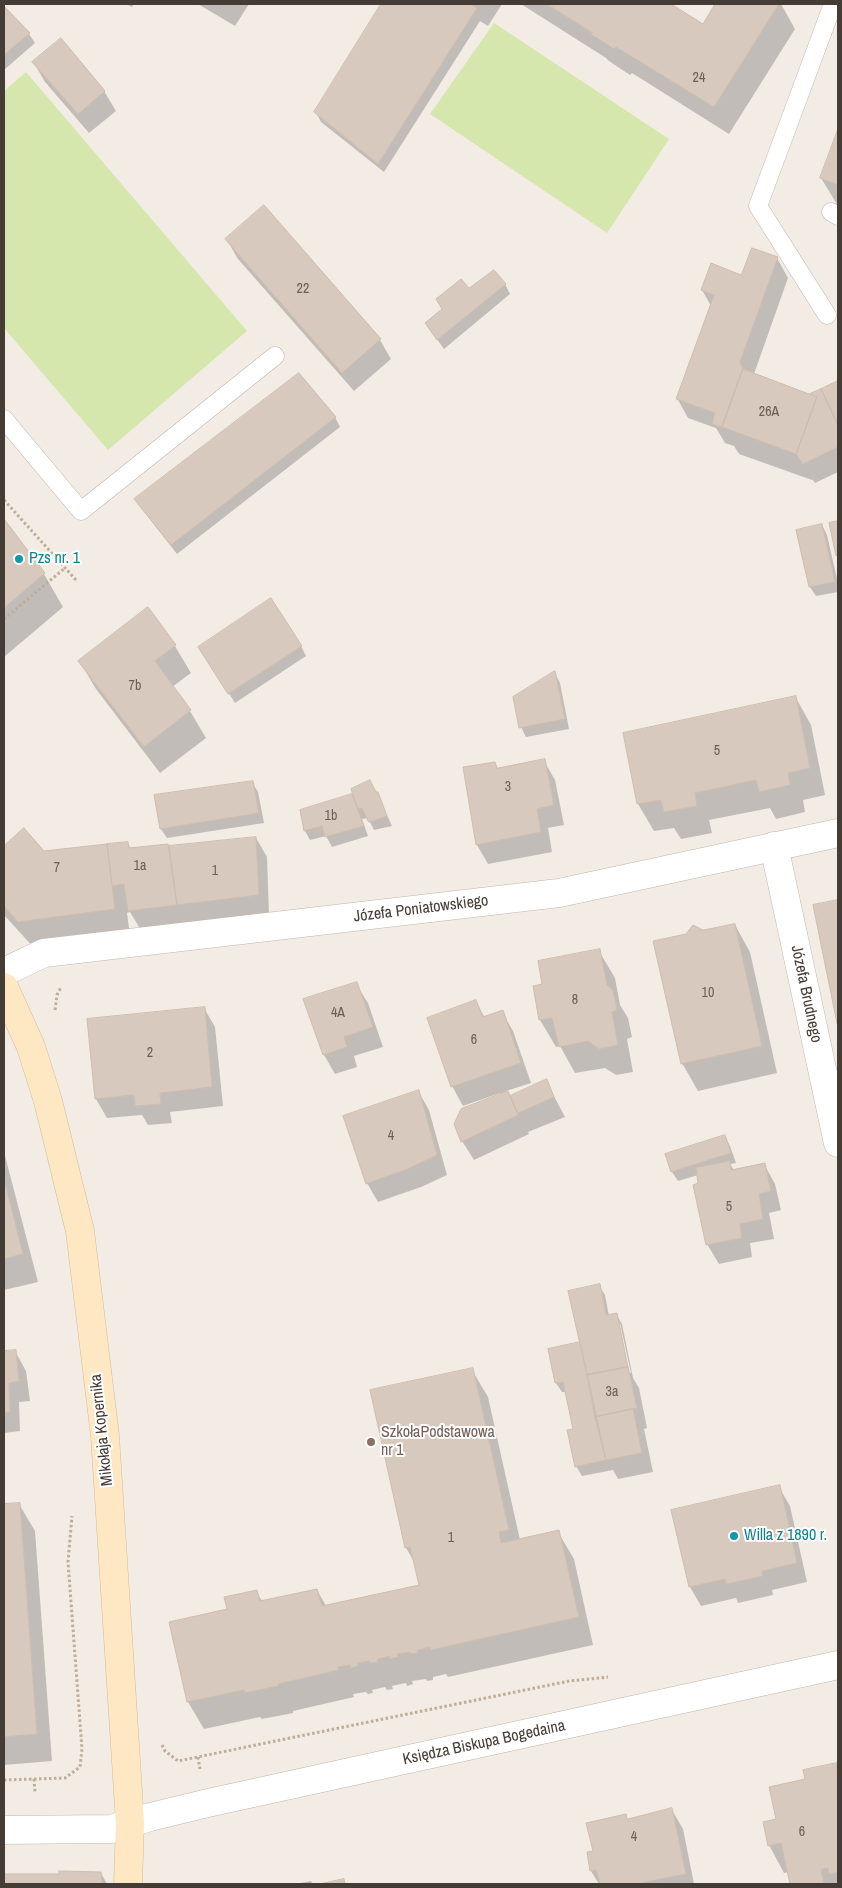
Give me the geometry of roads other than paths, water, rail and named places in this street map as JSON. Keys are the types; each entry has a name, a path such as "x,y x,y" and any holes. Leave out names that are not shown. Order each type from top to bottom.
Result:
{"street":[{"name":"Józefa Poniatowskiego","path":"4,972 44,952 559,893 838,833"},
{"name":"Józefa Brudnego","path":"774,846 838,1142"},
{"name":"Mikołaja Kopernika","path":"4,987 31,1047 48,1101 80,1231 105,1436 130,1823 128,1884"},
{"name":"Księdza Biskupa Bogedaina","path":"4,1830 111,1829 208,1803 838,1665"}],"lane":[{"path":"827,315 758,206 833,4"},
{"path":"4,419 80,511 275,356"}],"place":[{"name":"Pzs nr. 1","path":"19,559"},
{"name":"SzkołaPodstawowa nr 1","path":"371,1442"},
{"name":"Willa z 1890 r.","path":"734,1536"}]}
